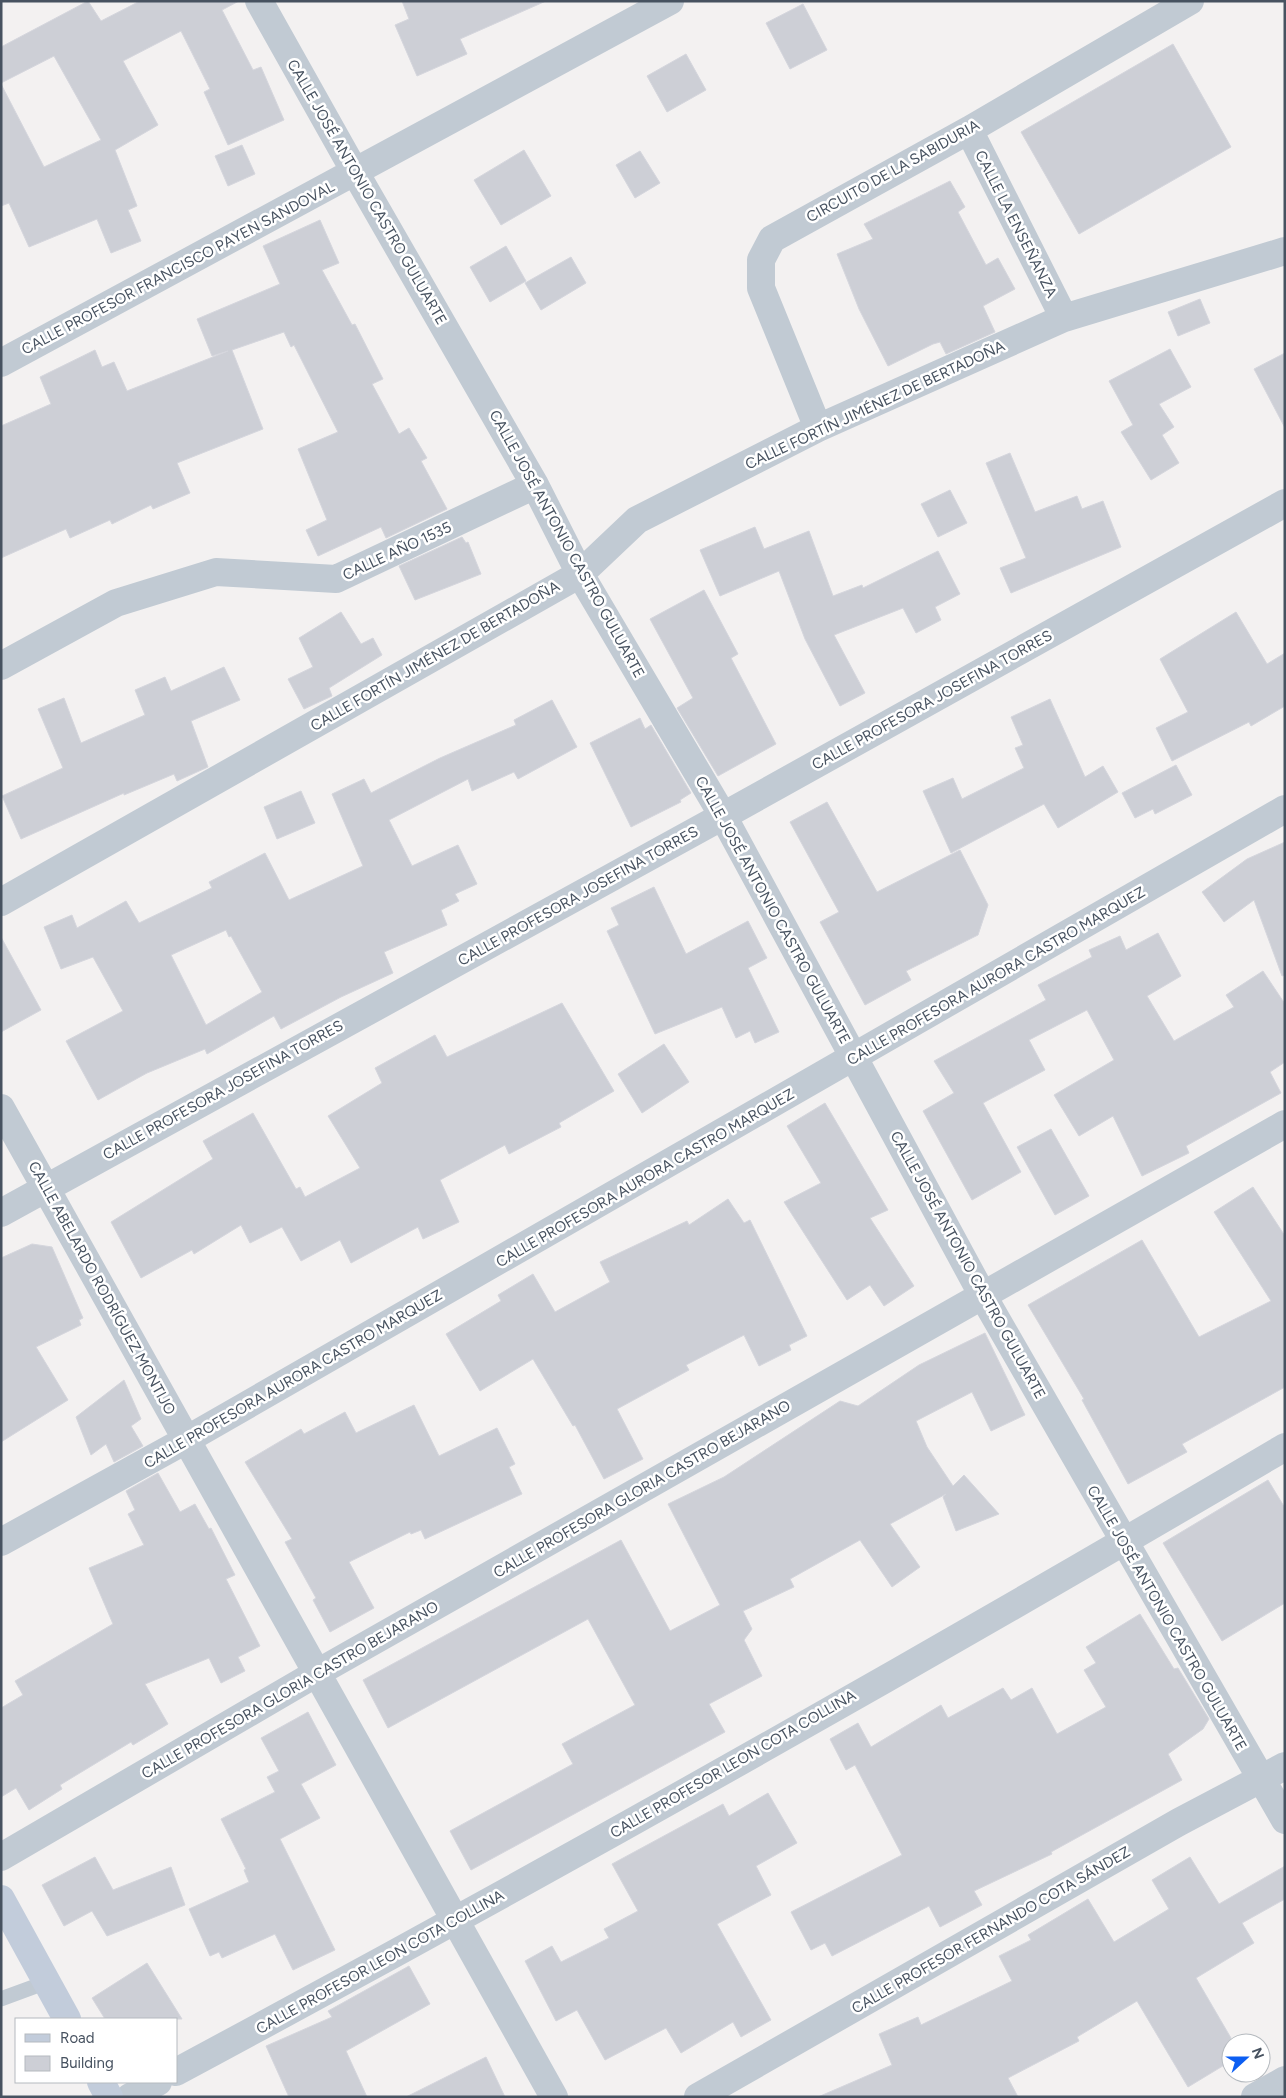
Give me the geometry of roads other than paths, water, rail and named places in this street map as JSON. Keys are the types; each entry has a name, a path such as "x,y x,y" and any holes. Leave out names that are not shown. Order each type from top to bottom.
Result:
{"street":[{"name":"CALLE JOSÉ ANTONIO CASTRO GULUARTE","path":"259,1 535,485 580,574 723,816 983,1296 1210,1688 1260,1780 1285,1820"},
{"name":"CALLE PROFESOR FRANCISCO PAYEN SANDOVAL","path":"1,363 670,1"},
{"name":"CIRCUITO DE LA SABIDURIA","path":"818,428 761,288 761,260 772,238 969,130 1190,1"},
{"name":"CALLE LA ENSEÑANZA","path":"969,130 1064,318"},
{"name":"CALLE FORTÍN JIMÉNEZ DE BERTADOÑA","path":"1,902 580,574 637,520 818,428 1064,318 1285,251"},
{"name":"CALLE AÑO 1535","path":"1,666 116,603 216,572 336,580 535,485"},
{"name":"CALLE PROFESORA JOSEFINA TORRES","path":"1,1213 723,816 1285,503"},
{"name":"CALLE PROFESORA AURORA CASTRO MARQUEZ","path":"1,1542 186,1440 1285,809"},
{"name":"CALLE ABELARDO RODRÍGUEZ MONTIJO","path":"1,1108 554,2097"},
{"name":"CALLE PROFESORA GLORIA CASTRO BEJARANO","path":"1,1857 317,1673 1285,1124"},
{"name":"CALLE PROFESOR LEON COTA COLLINA","path":"178,2071 456,1922 1124,1542 1285,1448"},
{"name":"CALLE PROFESOR FERNANDO COTA SÁNDEZ","path":"698,2097 1179,1822 1285,1766"},
{"path":"1,1898 66,2018"},
{"path":"1256,2097 1285,2080"},
{"path":"102,2083 109,2097"},
{"path":"130,2097 156,2083"}],"lane":[{"path":"1,1999 47,1982"}]}
